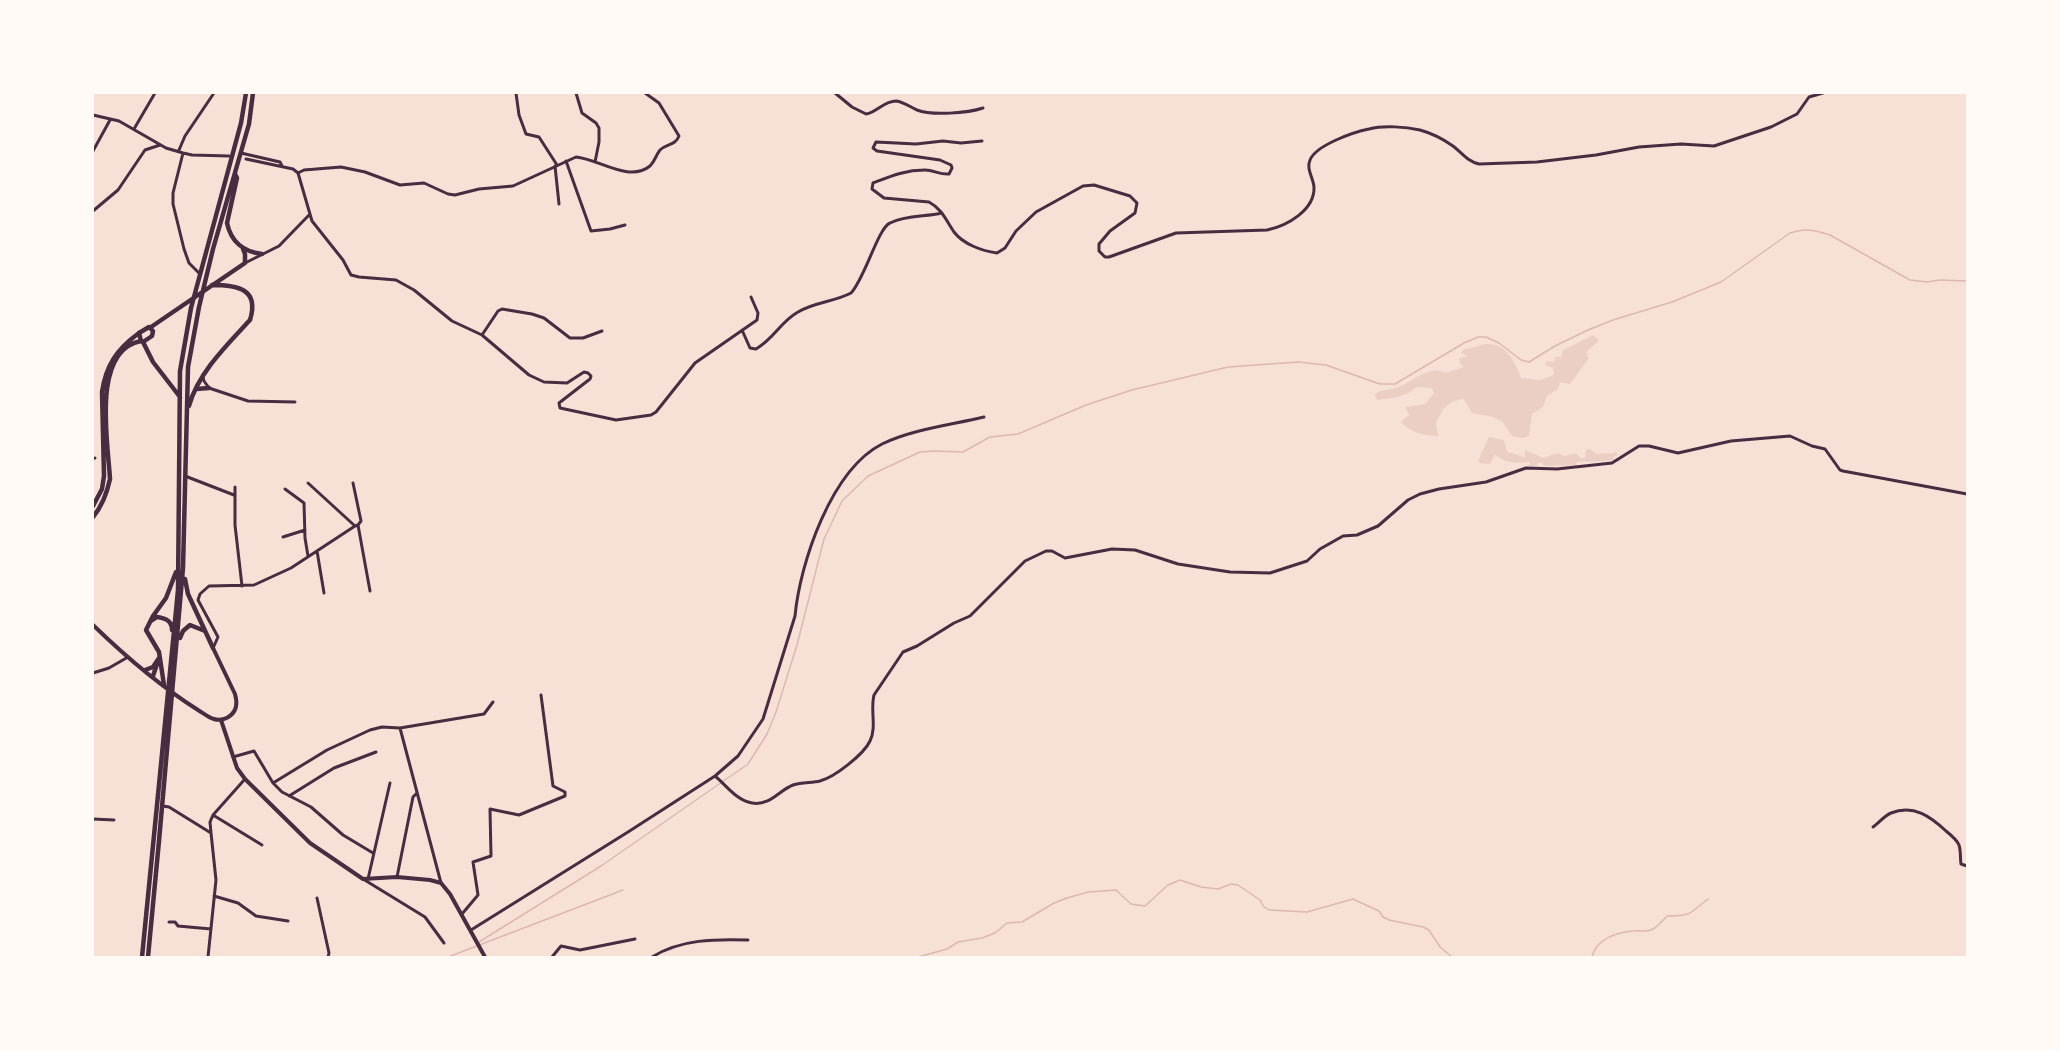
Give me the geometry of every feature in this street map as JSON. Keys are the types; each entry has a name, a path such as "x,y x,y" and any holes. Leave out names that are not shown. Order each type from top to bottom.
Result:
{"main road":[{"path":"173,674 181,566 180,370 191,308 241,123 246,93"},
{"path":"142,957 162,806 177,646 188,367 199,307 249,124 253,93"},
{"path":"234,173 237,178 227,224 234,241 243,249 262,254"},
{"path":"152,330 245,263 243,249"},
{"path":"186,415 192,396 203,377 250,320 252,313 252,305 245,290 234,285 212,285"},
{"path":"93,506 102,489 104,476 104,378 115,354 146,328 152,330"},
{"path":"93,517 105,498 110,479 104,392 109,373 119,354 128,346 153,336 152,330"},
{"path":"139,333 153,362 180,397"},
{"path":"196,389 209,388"},
{"path":"164,685 160,656 157,647 147,634 147,626 166,598 181,566"},
{"path":"181,566 188,594 213,648"},
{"path":"147,626 158,617 169,620 172,627 171,647 173,651"},
{"path":"177,646 183,631 190,625 205,631"},
{"path":"145,670 160,665"},
{"path":"153,676 160,665"},
{"path":"148,957 158,795 169,718"}],"street":[{"path":"134,129 154,93"},
{"path":"200,274 189,263 183,249 173,193 186,136 214,93"},
{"path":"516,93 519,115 526,134 539,137 556,165 559,204"},
{"path":"576,93 582,113 596,123 598,128 599,142 595,162"},
{"path":"298,173 304,170 341,167 365,172 400,185 424,183 455,195 479,189 513,186 556,165 580,157 629,172 638,172 652,164 664,147 677,141 679,133 659,103 645,93"},
{"path":"835,93 852,107 866,114 891,102 899,101 918,111 929,112 966,112 982,108"},
{"path":"982,141 916,144 881,141 873,144 874,150 877,151 940,160 951,165 952,168 949,174 926,170 906,170 873,183 874,192 884,198 929,202 942,213 961,239 997,253 1005,248 1016,231 1036,212 1083,186 1094,185 1130,196 1138,207 1135,213 1110,231 1099,244 1099,251 1109,257 1176,233 1278,228 1294,219 1310,203 1314,190 1309,162 1313,155 1328,144 1370,129 1418,130 1431,134 1454,147 1470,162 1479,164 1537,162 1639,147 1681,144 1714,146 1771,128 1797,114 1809,97 1823,93"},
{"path":"93,116 134,129 160,145 181,152 192,155 229,156"},
{"path":"93,151 110,120"},
{"path":"93,211 122,186 145,150 160,145"},
{"path":"241,153 280,162 282,166"},
{"path":"246,159 282,166 298,173 312,221 343,260 351,274 358,277 396,280 420,295 452,321 482,334 529,375 544,382 567,383 584,372 588,373 591,376 590,379 559,403 560,408 616,420 651,415 656,412 695,363 757,320 759,317 751,297"},
{"path":"566,161 591,231 625,225"},
{"path":"742,330 750,348 756,349 764,345 777,333 782,323 798,311 851,292 866,268 882,230 888,223 903,218 942,213"},
{"path":"245,263 279,246 310,214"},
{"path":"482,334 498,311 502,309 544,318 570,338 583,338 602,331"},
{"path":"203,377 209,388 248,401 295,402"},
{"path":"472,931 715,776 738,756 763,719 795,616 818,526 850,473 863,457 882,445 950,424 984,417"},
{"path":"715,776 741,799 756,803 770,800 793,785 822,780 846,768 871,740 874,695 903,652 970,616 1025,561 1046,551 1052,551 1065,558 1112,549 1135,550 1178,564 1230,572 1269,573 1307,561 1320,549 1343,536 1357,535 1378,526 1408,500 1420,494 1448,487 1486,482 1526,468 1557,469 1612,463 1639,446 1678,453 1731,441 1780,436 1790,436 1825,449 1843,471 1967,494"},
{"path":"185,477 234,495"},
{"path":"308,483 356,526 370,591"},
{"path":"93,625 128,657 198,710 214,719 221,720 231,716 236,710 235,694 213,648 218,637 198,600 200,594 209,586 254,585 291,568 356,526 361,521 352,483"},
{"path":"234,486 234,525 242,586"},
{"path":"285,489 304,503 308,556"},
{"path":"283,537 305,530"},
{"path":"317,551 324,593"},
{"path":"93,673 109,668 128,657"},
{"path":"462,914 478,896 473,862 491,856 490,809 519,815 566,796 565,792 553,786 541,695"},
{"path":"273,783 327,750 370,730 382,727 400,728 484,714 493,702"},
{"path":"221,720 237,768 245,778 310,843 425,917 444,943"},
{"path":"400,728 441,884 450,894 485,956"},
{"path":"233,757 254,751 273,783 282,792 311,807 343,835 373,853"},
{"path":"289,795 334,768 376,752"},
{"path":"208,957 216,880 210,822 213,815 245,778"},
{"path":"368,879 390,783"},
{"path":"397,878 413,797 417,793"},
{"path":"162,806 169,807 211,833"},
{"path":"1873,826 1881,822 1889,813 1899,811 1920,812 1928,815 1952,835 1959,845 1961,864 1967,866"},
{"path":"213,815 262,845"},
{"path":"93,819 114,819"},
{"path":"363,879 430,880 441,884"},
{"path":"214,897 238,903 255,916 288,921"},
{"path":"318,898 328,957"},
{"path":"169,922 175,922 178,926 211,929"},
{"path":"552,957 561,946 580,950 635,939"},
{"path":"652,957 660,952 701,940 748,940"}],"shaded area":[{"path":"1593,335 1599,341 1586,352 1589,358 1570,384 1560,382 1558,389 1547,396 1543,407 1532,414 1529,436 1522,438 1512,436 1503,422 1493,417 1472,413 1464,399 1453,401 1443,409 1436,423 1438,436 1418,433 1401,422 1409,415 1405,407 1425,404 1434,393 1432,388 1417,387 1403,395 1377,400 1375,394 1399,387 1427,372 1445,373 1464,367 1460,364 1459,358 1468,356 1461,353 1464,349 1485,344 1505,350 1513,360 1521,378 1540,380 1554,375 1553,368 1545,365 1547,361 1554,362 1556,356 1561,358 1563,350"},
{"path":"1489,437 1504,440 1507,452 1525,457 1525,450 1543,458 1558,453 1564,456 1576,453 1581,458 1585,458 1586,450 1590,449 1597,454 1616,452 1618,455 1613,457 1615,460 1576,462 1577,465 1544,466 1538,463 1537,466 1529,466 1530,462 1511,462 1495,455 1490,464 1480,463 1478,461"}],"waterway":[{"path":"479,942 601,866 748,764 767,734 776,712 797,645 824,539 842,501 868,476 920,452 963,452 990,437 1018,434 1086,405 1132,390 1228,367 1298,362 1326,365 1380,384 1395,384 1478,337 1486,337 1499,343 1521,360 1529,362 1588,330 1672,302 1721,282 1790,233 1800,230 1830,235 1910,280 1967,281"},
{"path":"918,957 947,949 958,942 982,938 995,933 1007,923 1022,922 1054,903 1088,892 1116,890 1131,904 1145,906 1168,885 1180,880 1201,887 1218,889 1231,884 1238,885 1260,900 1269,910 1307,912 1353,899 1379,911 1389,920 1429,930 1440,947 1452,957"},
{"path":"448,957 623,890"},
{"path":"1592,957 1598,945 1608,938 1627,932 1650,930 1667,916 1687,914 1708,899"}]}
